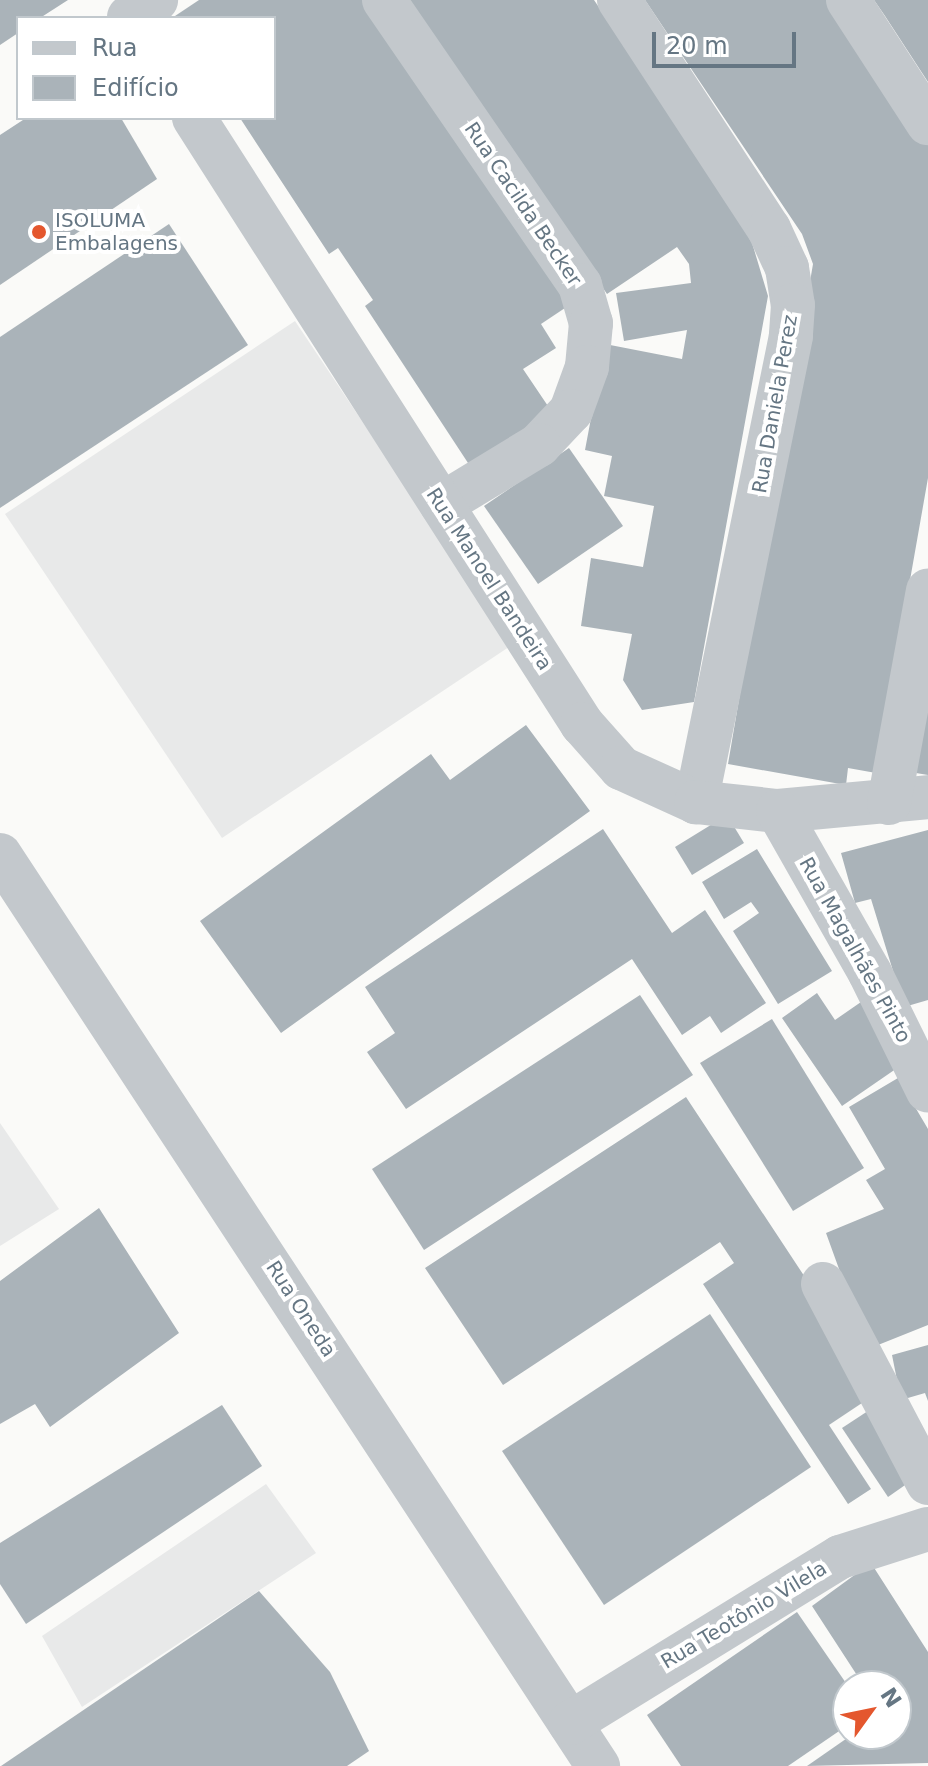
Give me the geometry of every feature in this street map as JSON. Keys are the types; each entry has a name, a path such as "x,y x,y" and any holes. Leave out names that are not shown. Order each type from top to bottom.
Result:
{"street":[{"path":"132,16 156,0"},
{"name":"Rua Cacilda Becker","path":"384,0 580,285 591,323 587,367 571,411 539,445 442,504"},
{"name":"Rua Daniela Perez","path":"619,0 769,229 787,268 793,305 791,336 696,802"},
{"path":"848,0 928,123"},
{"name":"Rua Manoel Bandeira","path":"195,120 582,724 621,768 696,802 778,811 909,800"},
{"path":"909,800 928,591"},
{"name":"Rua Magalhães Pinto","path":"778,811 870,973 928,1091"},
{"name":"Rua Oneda","path":"0,855 598,1766"},
{"path":"823,1284 928,1483"},
{"name":"Rua Teotônio Vilela","path":"570,1723 840,1557 928,1529"}],"shaded area":[{"path":"295,321 512,645 222,838 5,514"},
{"path":"0,1123 59,1209 0,1246"},
{"path":"266,1484 316,1553 82,1707 42,1636"}],"building":[{"path":"0,0 68,0 43,16 16,16 16,34 0,45"},
{"path":"199,0 372,0 571,304 541,324 556,348 523,369 552,412 470,466 365,306 373,300 338,248 329,254 241,120 276,120 276,16 175,16"},
{"path":"407,0 594,0 747,226 768,296 694,702 642,710 623,680 632,634 581,626 591,558 643,567 654,506 604,496 612,456 585,450 605,344 682,359 687,330 624,341 616,293 691,283 689,264 677,247 607,294"},
{"path":"645,0 836,0 928,141 928,478 876,773 848,768 846,785 728,764 813,264 802,234"},
{"path":"874,0 928,0 928,82 885,16"},
{"name":"ISOLUMA Embalagens","path":"23,120 122,120 157,179 0,285 0,135"},
{"path":"169,224 248,345 0,508 0,337"},
{"path":"569,448 623,526 538,584 484,506"},
{"path":"928,650 928,775 904,771"},
{"path":"526,725 590,811 281,1033 200,921 431,754 450,780"},
{"path":"727,815 744,843 692,875 675,847"},
{"path":"603,829 672,933 705,910 766,1003 721,1033 710,1016 682,1035 632,959 406,1109 367,1052 395,1033 365,987"},
{"path":"928,830 928,1000 904,1007 871,899 855,903 841,853"},
{"path":"757,849 832,971 778,1004 733,931 759,913 751,902 724,919 702,882"},
{"path":"817,993 835,1020 861,1002 903,1064 842,1106 782,1018"},
{"path":"640,995 693,1075 424,1250 372,1169"},
{"path":"772,1019 864,1168 793,1211 700,1063"},
{"path":"898,1078 928,1129 928,1325 868,1349 826,1233 884,1209 866,1180 885,1169 849,1107"},
{"path":"686,1097 859,1359 868,1399 829,1425 871,1489 848,1504 703,1284 734,1263 720,1242 503,1385 425,1268"},
{"path":"99,1208 179,1333 50,1427 35,1404 0,1424 0,1281"},
{"path":"710,1314 811,1467 604,1605 502,1451"},
{"path":"928,1345 928,1401 925,1393 901,1400 892,1355"},
{"path":"222,1405 262,1466 26,1624 0,1584 0,1543"},
{"path":"874,1407 918,1476 888,1497 842,1428"},
{"path":"871,1563 928,1652 928,1763 807,1766 832,1749 912,1750 912,1670 854,1670 812,1606"},
{"path":"259,1591 330,1672 369,1751 347,1766 1,1766"},
{"path":"797,1612 837,1670 832,1670 832,1736 788,1766 681,1766 647,1715"}],"place":[{"name":"ISOLUMA Embalagens","path":"39,232"}]}
